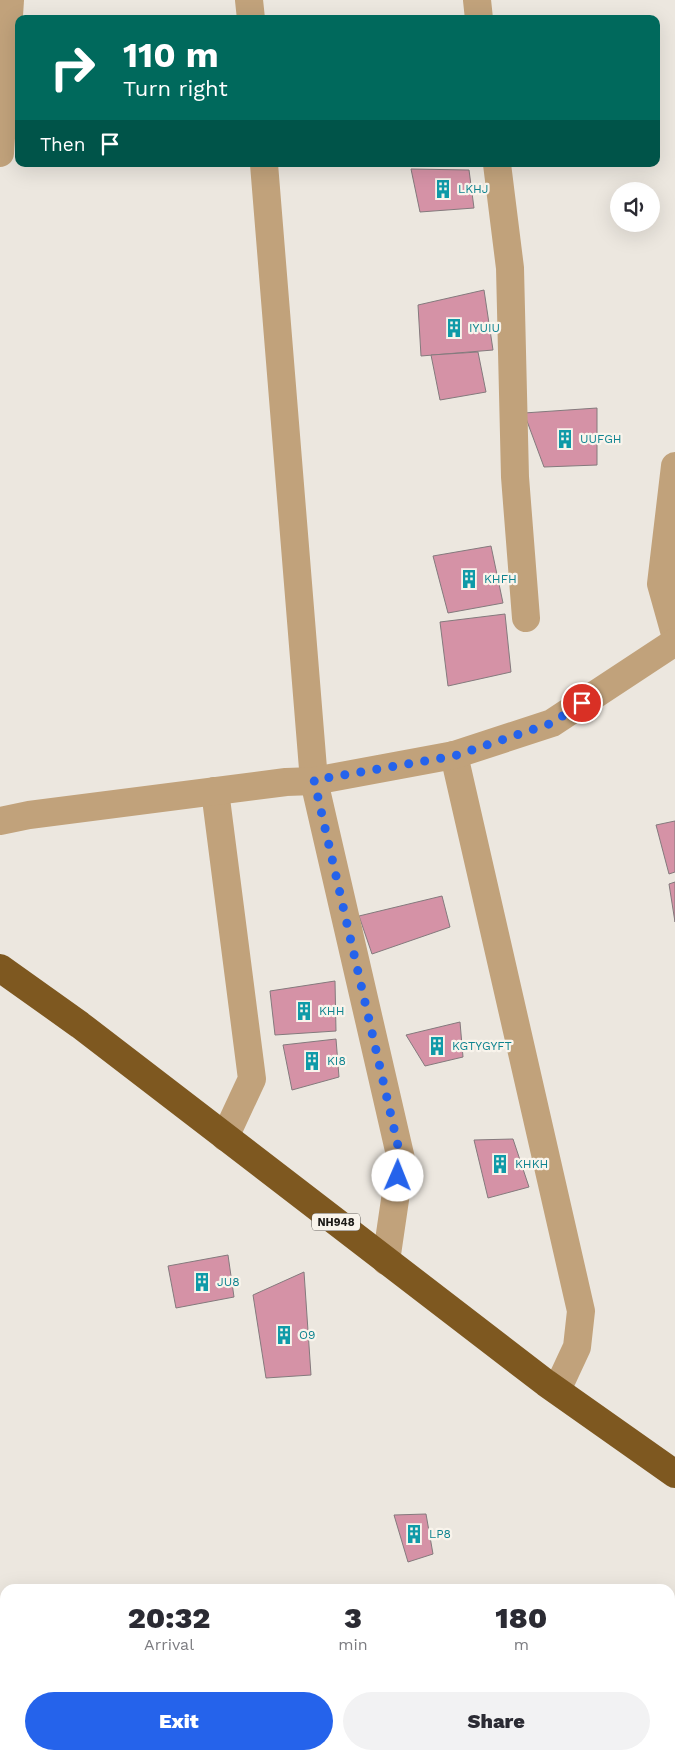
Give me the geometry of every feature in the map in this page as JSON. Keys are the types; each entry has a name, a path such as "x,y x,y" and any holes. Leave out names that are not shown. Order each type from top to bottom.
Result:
{"highway":[{"name":"NH948","path":"0,968 80,1025 557,1390 675,1474"}],"street":[{"path":"0,153 10,0"},
{"path":"249,0 251,15"},
{"path":"477,0 479,15"},
{"path":"264,167 314,780 401,1159 386,1261"},
{"path":"497,167 510,268 515,477 526,618"},
{"path":"675,466 661,584 675,634"},
{"path":"0,821 215,791 314,780 454,756 552,723 675,642"},
{"path":"454,756 581,1311 577,1347 557,1390"},
{"path":"215,791 252,1079 225,1137"}],"building":[{"name":"LKHJ","path":"411,169 469,170 474,208 420,212"},
{"name":"IYUIU","path":"484,290 493,350 421,356 418,305"},
{"path":"478,352 486,392 440,400 431,355"},
{"name":"UUFGH","path":"597,408 597,465 544,467 524,413"},
{"name":"KHFH","path":"491,546 503,603 448,613 433,556"},
{"path":"505,614 511,672 448,686 440,622"},
{"path":"675,821 675,872 669,874 656,825"},
{"path":"675,882 675,922 669,884"},
{"path":"442,896 450,927 372,954 359,916"},
{"name":"KHH","path":"335,981 336,1031 275,1035 270,991"},
{"name":"KGTYGYFT","path":"460,1022 463,1057 425,1066 406,1035"},
{"name":"KI8","path":"336,1039 339,1077 292,1090 283,1045"},
{"name":"KHKH","path":"513,1139 529,1187 488,1198 474,1140"},
{"name":"JU8","path":"228,1255 234,1297 176,1308 168,1266"},
{"name":"O9","path":"304,1272 311,1375 266,1378 253,1295"},
{"name":"LP8","path":"426,1514 433,1554 408,1562 394,1515"}],"place":[{"name":"LKHJ","path":"443,189"},
{"name":"IYUIU","path":"454,328"},
{"name":"UUFGH","path":"565,439"},
{"name":"KHFH","path":"469,579"},
{"name":"KHH","path":"304,1011"},
{"name":"KGTYGYFT","path":"437,1046"},
{"name":"KI8","path":"312,1061"},
{"name":"KHKH","path":"500,1164"},
{"name":"JU8","path":"202,1282"},
{"name":"O9","path":"284,1335"},
{"name":"LP8","path":"414,1534"}],"route":[{"path":"398,1176 401,1159 314,780 454,756 552,723 582,703"}]}
